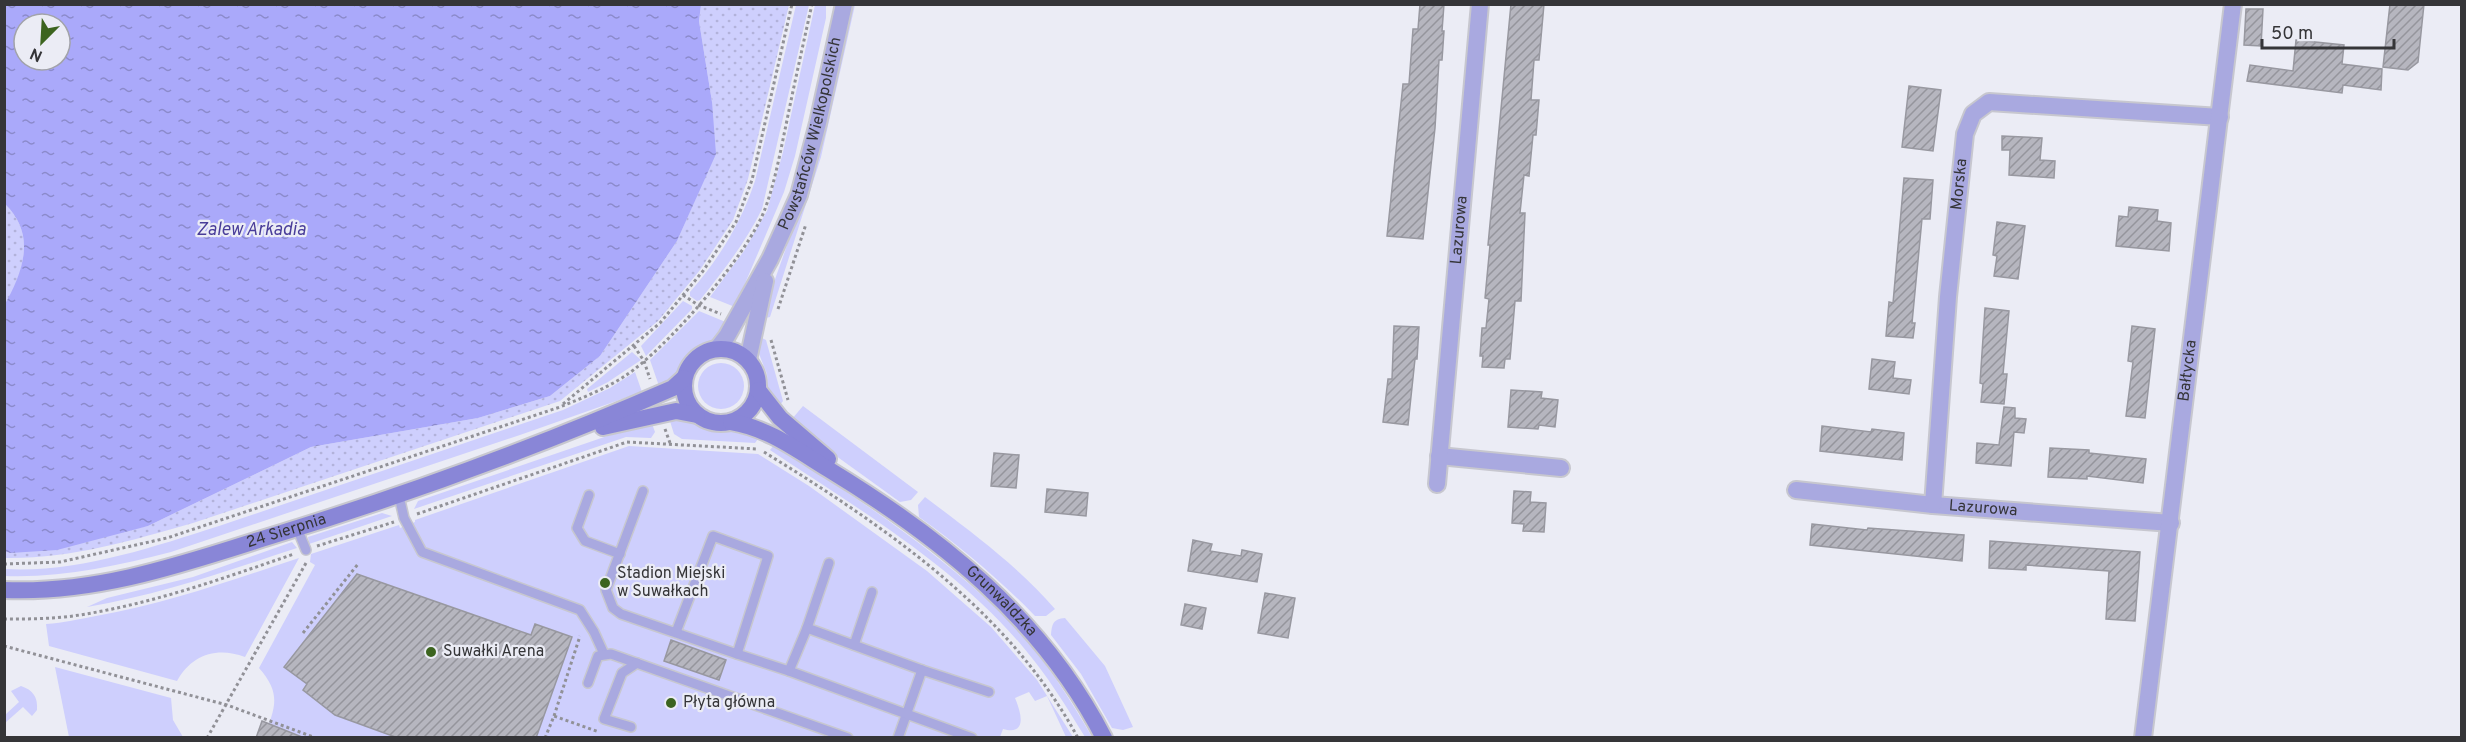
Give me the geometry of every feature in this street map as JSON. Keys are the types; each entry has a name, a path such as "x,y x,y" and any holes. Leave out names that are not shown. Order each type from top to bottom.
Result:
{"main road":[{"path":"717,349 734,351 748,360 757,376 758,390 750,409 742,417 731,422 708,421 689,407 684,396 684,378 691,362 700,354 717,349"},
{"name":"24 Sierpnia","path":"4,590 55,589 128,579 297,528 399,496 558,438 673,388 684,378"},
{"name":"Grunwaldzka","path":"758,390 780,418 867,493"},
{"name":"24 Sierpnia","path":"558,438 660,413 676,411 697,415"},
{"name":"Grunwaldzka","path":"731,422 752,426 770,433 867,493 959,560 1010,606 1042,642 1071,680 1104,738"}],"street":[{"name":"Powstańców Wielkopolskich","path":"717,349 727,336 770,259 799,195 818,123 844,4"},
{"name":"Lazurowa","path":"1437,484 1480,4"},
{"name":"Bałtycka","path":"2144,738 2233,4"},
{"name":"Morska","path":"1933,505 1949,285 1965,134 1973,114 1989,102 2220,117"},
{"name":"Powstańców Wielkopolskich","path":"748,360 770,259"},
{"path":"1439,456 1561,468"},
{"name":"Lazurowa","path":"1796,490 1933,505 2171,522"}],"lane":[{"path":"643,491 606,590 613,608 621,614 789,671 972,738"},
{"path":"589,495 577,528 585,541 620,554"},
{"path":"399,496 404,518 422,552 580,610 604,654"},
{"path":"297,528 306,550"},
{"path":"676,632 713,536 768,556 737,654"},
{"path":"789,671 807,628 829,563"},
{"path":"854,645 872,592"},
{"path":"807,628 989,692"},
{"path":"588,683 598,656 611,654 848,738"},
{"path":"631,727 604,719 622,673 637,663"},
{"path":"897,738 922,670"}],"path":[{"path":"560,407 660,323 703,272 736,222 752,180 792,4"},
{"path":"4,564 60,562 167,538 560,407 608,386 644,362 673,334 727,271 755,230 764,211 812,4"},
{"path":"207,738 305,564 308,557 306,550"},
{"path":"303,633 358,564"},
{"path":"545,738 581,635"},
{"path":"4,646 227,705 316,738"},
{"path":"554,716 601,733"}],"shaded area":[{"path":"701,5 789,5 748,179 733,220 700,270 658,321 560,401 170,530 76,552 29,558 5,558 4,551 10,553 148,526 311,447 478,418 550,396 600,356 677,241 696,198 712,102 699,21"},
{"path":"796,5 809,5 762,209 734,256 697,301 690,296 690,292 728,240 755,181"},
{"path":"815,5 826,5 826,18 795,156 784,192 735,307 710,297 744,251 767,211 783,152"},
{"path":"851,5 855,5 821,157 770,317 761,319 809,183"},
{"path":"5,204 21,228 24,254 17,280 5,306"},
{"path":"683,301 692,306 692,309 646,356 641,346"},
{"path":"699,311 728,323 715,339 691,351 672,378 659,386 650,360"},
{"path":"758,336 766,340 783,401 778,408 768,390 767,374 757,349"},
{"path":"632,352 641,360 588,392 587,389"},
{"path":"721,363 737,370 744,386 737,402 721,409 705,402 698,386 705,370"},
{"path":"635,372 642,392 171,552 89,570 47,575 5,576 5,569 59,567 86,563 140,550 219,526 563,410 610,388"},
{"path":"803,406 918,492 911,500 900,502 832,453 792,419"},
{"path":"669,418 689,420 714,432 740,431 760,436 755,443 682,439 674,434"},
{"path":"651,421 655,432 651,438 626,437 414,509 418,501"},
{"path":"774,445 892,523 975,589 1015,627 1039,656 1092,737 1085,737 1048,680 1023,647 967,590 904,540 770,450"},
{"name":"Stadion Miejski w Suwałkach","path":"629,446 758,454 809,486 927,571 991,627 1037,680 1073,737 1066,737 1047,696 1035,701 1029,692 1015,698 1021,721 1019,726 1011,730 1003,729 1000,737 264,737 271,718 274,694 259,668 315,565 310,562 311,554 399,525 400,528 415,520"},
{"path":"925,497 1009,564 1055,609 1046,616 1035,616 979,564 919,517 918,505"},
{"path":"382,513 392,516 309,544 308,537"},
{"path":"292,542 297,548 219,574 140,596 87,607 107,598 193,577"},
{"path":"299,558 245,657 225,652 206,655 190,665 177,681 49,646 46,624 148,605"},
{"path":"1065,618 1105,666 1133,727 1123,730 1112,728 1081,674 1051,635 1054,623"},
{"path":"55,667 171,698 173,720 183,737 69,737"},
{"path":"21,686 34,695 37,710 32,716 23,707 5,723 5,715 19,702 11,691"}],"water":[{"name":"Zalew Arkadia","path":"4,5 701,5 699,21 712,102 716,154 677,241 600,356 550,396 478,418 311,447 148,526 57,550 10,553 4,551 4,306 17,280 24,254 21,228 5,204"}],"building":[{"path":"1420,4 1444,4 1442,60 1439,60 1435,128 1423,239 1387,236 1403,84 1409,84 1413,29 1418,29"},
{"path":"1511,4 1544,4 1539,60 1534,60 1531,100 1539,100 1529,176 1524,175 1520,213 1525,213 1521,301 1515,301 1510,359 1505,359 1504,368 1482,367 1483,356 1480,356 1482,328 1486,328 1489,299 1485,298 1490,245 1488,245"},
{"path":"2390,4 2424,4 2418,62 2408,70 2383,67"},
{"path":"2246,9 2263,9 2261,46 2244,45"},
{"path":"2296,40 2344,45 2342,64 2382,69 2381,90 2343,85 2342,93 2247,81 2250,65 2293,71"},
{"path":"1909,86 1941,90 1933,151 1902,147"},
{"path":"2002,136 2042,138 2040,160 2055,161 2054,178 2009,175 2010,150 2002,150"},
{"path":"1904,178 1933,180 1930,219 1922,219 1912,323 1915,323 1913,338 1886,336 1889,302 1893,303"},
{"path":"2129,207 2158,210 2157,221 2171,223 2169,251 2116,246 2119,216 2128,217"},
{"path":"1997,222 2025,226 2018,279 1994,276 1997,256 1993,255"},
{"path":"1985,308 2009,311 2003,374 2007,374 2004,404 1981,402 1983,384 1980,383"},
{"path":"1394,326 1419,327 1408,425 1383,422 1388,379 1392,379"},
{"path":"2132,326 2155,329 2145,418 2126,416 2133,362 2128,361"},
{"path":"1872,359 1895,362 1893,378 1911,380 1909,394 1869,389"},
{"path":"1511,390 1542,392 1541,398 1558,400 1555,427 1539,425 1538,429 1508,427"},
{"path":"2004,407 2015,408 2015,418 2026,419 2024,433 2014,432 2011,466 1976,463 1977,443 1999,445"},
{"path":"1822,426 1871,432 1872,429 1904,433 1902,460 1820,451"},
{"path":"2050,448 2089,450 2089,453 2146,459 2143,483 2087,476 2087,479 2048,477"},
{"path":"994,453 1019,455 1016,488 991,486"},
{"path":"1047,489 1088,493 1086,516 1045,512"},
{"path":"1514,491 1531,492 1530,502 1546,503 1544,532 1523,531 1524,524 1512,523"},
{"path":"1812,524 1867,530 1868,528 1964,535 1962,561 1810,545"},
{"path":"1193,540 1212,544 1210,551 1241,556 1242,550 1262,554 1257,582 1188,571"},
{"path":"1990,541 2140,552 2135,621 2106,619 2109,571 2026,565 2026,570 1989,568"},
{"name":"Suwałki Arena","path":"357,574 531,635 535,624 572,637 536,738 398,738 335,715 303,690 307,684 284,667"},
{"path":"1265,593 1295,598 1288,638 1258,633"},
{"path":"1185,604 1206,608 1202,629 1181,625"},
{"path":"671,640 726,660 719,680 664,661"},
{"path":"262,721 302,737 302,738 256,738"}],"place":[{"name":"Stadion Miejski w Suwałkach","path":"605,583"},
{"name":"Suwałki Arena","path":"431,652"},
{"name":"Płyta główna","path":"671,703"}]}
